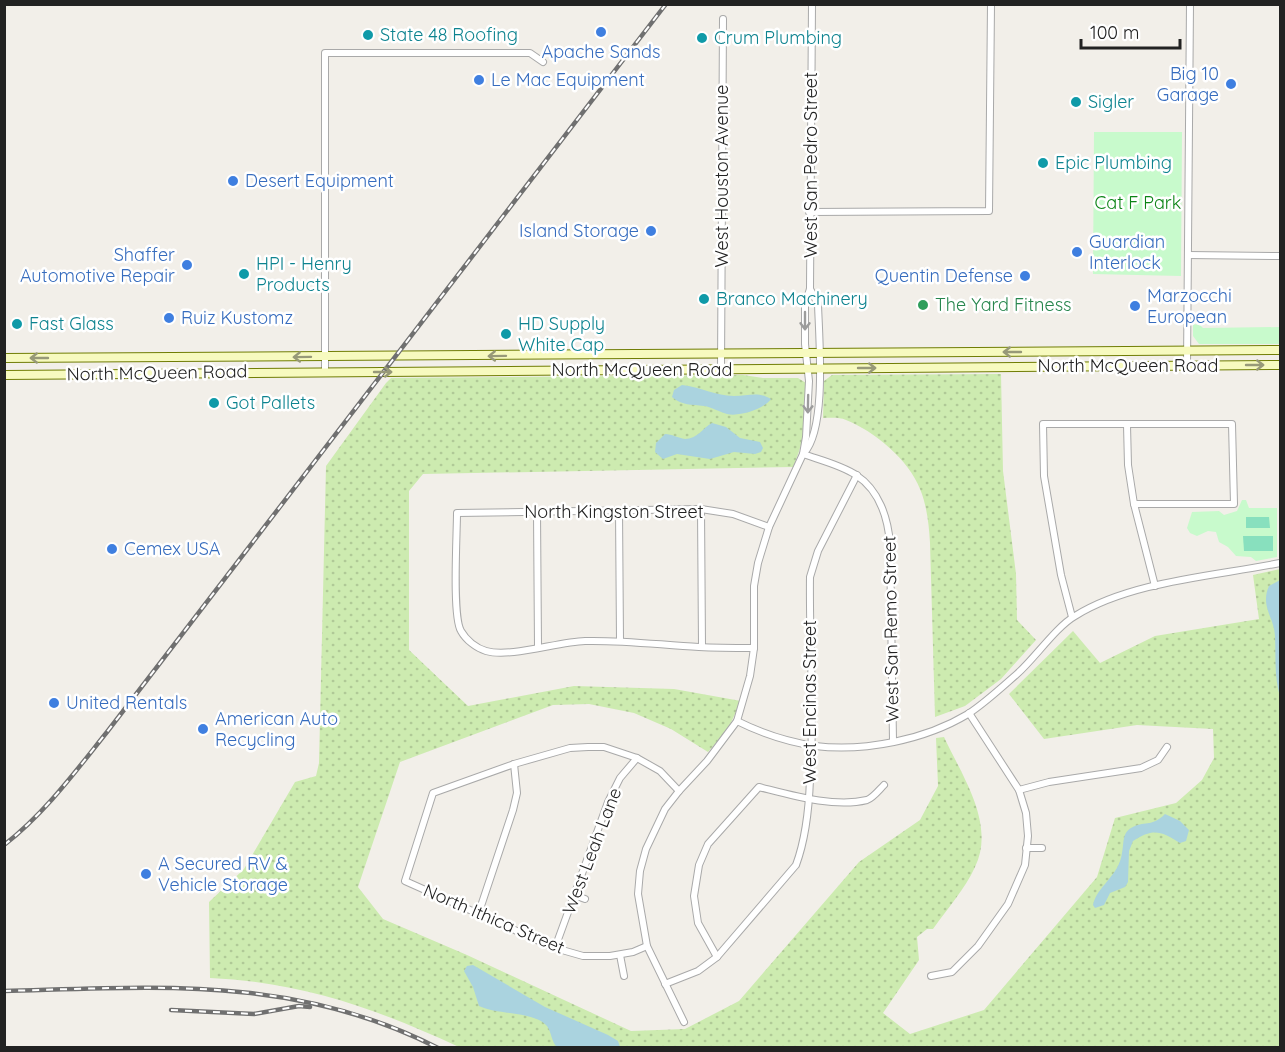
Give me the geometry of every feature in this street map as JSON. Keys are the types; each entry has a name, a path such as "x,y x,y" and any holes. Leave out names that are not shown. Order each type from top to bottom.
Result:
{"main road":[{"name":"North McQueen Road","path":"4,358 1281,350"},
{"path":"533,356 534,370"},
{"path":"96,358 96,374"},
{"name":"North McQueen Road","path":"4,375 1281,365"}],"street":[{"name":"West San Pedro Street","path":"804,454 808,417 805,304 810,289 812,4"},
{"path":"809,212 989,211 991,4"},
{"path":"1187,366 1190,4"},
{"name":"West Houston Avenue","path":"721,369 723,20"},
{"path":"324,372 325,53 530,53 543,62"},
{"path":"1188,255 1281,256"},
{"name":"West San Pedro Street","path":"684,1022 647,946 638,894 640,872 646,849 656,826 679,791 707,761 737,721 750,676 754,648 754,586 758,563 770,527 804,454 812,445 816,429 819,409 818,303 810,289"},
{"path":"1072,617 1061,575 1044,476 1043,424 1232,424 1234,504 1134,504"},
{"path":"1127,425 1128,465 1134,504 1155,586"},
{"name":"West San Remo Street","path":"804,454 856,475 872,491 885,513 889,528 893,741"},
{"name":"West Encinas Street","path":"665,984 698,971 717,957 796,865 801,851 809,799 812,746 810,577 818,551 856,475"},
{"path":"701,509 702,647"},
{"name":"North Kingston Street","path":"538,647 510,652 485,651 470,642 460,630 456,611 457,513 701,509 733,514 770,527"},
{"path":"619,510 620,641"},
{"path":"537,512 538,647 583,641 620,641 754,648"},
{"path":"737,721 762,733 812,746 834,748 893,741 936,729 969,713 1018,673 1072,617 1113,598 1155,586 1281,563"},
{"path":"931,976 952,972 978,946 1008,904 1025,865 1026,813 1019,790 969,713"},
{"path":"479,912 513,810 517,793 514,764 570,748 604,747 637,758 660,771 679,791"},
{"path":"1019,790 1049,782 1140,768 1158,760 1167,747"},
{"name":"West Leah Lane","path":"555,948 608,802 621,778 637,758"},
{"name":"North Ithica Street","path":"514,764 433,793 405,881 479,912 555,948 583,956 620,955 647,946"},
{"path":"717,957 698,923 694,896 699,865 708,843 759,788 809,799 845,802 869,800 884,785"},
{"path":"1026,848 1042,848"},
{"path":"574,895 585,899"},
{"path":"620,955 624,976"}],"green space":[{"name":"Cat F Park","path":"1094,132 1182,132 1181,276 1093,274"},
{"path":"1193,324 1203,328 1280,327 1280,344 1199,344 1193,336"},
{"path":"1001,374 1003,471 1016,574 1017,620 1036,640 1001,679 965,706 935,717 930,543 922,495 908,468 879,439 846,420 823,418 824,381 832,375"},
{"path":"743,375 763,378 798,378 806,383 805,426 793,467 423,474 409,491 409,650 468,706 574,686 674,689 741,701 728,729 708,752 671,729 634,713 589,704 553,705 400,762 358,887 383,919 631,1031 685,1029 739,1001 859,862 920,820 938,786 936,738 944,737 974,800 982,834 980,851 971,875 956,899 933,929 927,929 917,937 919,960 883,1013 910,1034 984,1010 1097,877 1115,818 1176,803 1202,780 1214,758 1213,729 1137,725 1044,739 1009,694 1073,631 1100,663 1155,636 1259,619 1253,575 1280,569 1280,1047 459,1047 429,1033 338,1000 276,985 210,978 209,902 244,869 295,782 316,776 319,763 326,466 386,383 391,378"},
{"path":"1242,500 1246,500 1249,508 1277,508 1277,557 1256,561 1251,557 1236,556 1228,547 1219,542 1216,532 1208,531 1197,536 1190,533 1187,528 1192,512 1219,511 1224,515 1237,511"},
{"path":"1246,517 1269,517 1270,528 1246,528"},
{"path":"1243,536 1273,536 1273,551 1244,551"}],"water":[{"path":"682,385 727,396 757,395 771,399 763,406 751,411 732,415 676,400 672,397 674,390"},
{"path":"712,423 726,427 740,438 760,442 763,448 761,452 755,454 734,452 710,459 677,454 663,459 655,452 656,443 665,434 689,439"},
{"path":"1280,580 1280,697 1276,674 1274,629 1266,600 1269,586"},
{"path":"1165,814 1180,821 1189,830 1186,841 1180,843 1162,834 1152,833 1133,841 1129,851 1128,882 1125,887 1110,893 1104,905 1095,908 1093,905 1095,898 1113,875 1120,861 1128,830 1156,821"},
{"path":"473,965 545,1007 608,1035 618,1041 620,1047 557,1047 547,1026 541,1021 525,1015 495,1011 479,1006 473,987 464,971 467,966"}],"railway":[{"path":"4,845 46,806 107,732 666,4"},
{"path":"4,991 172,988 279,997 332,1008 385,1024 438,1048"},
{"path":"171,1010 254,1014 299,1006 310,1007"}],"place":[{"name":"Apache Sands","path":"601,32"},
{"name":"State 48 Roofing","path":"368,35"},
{"name":"Crum Plumbing","path":"702,38"},
{"name":"Le Mac Equipment","path":"479,80"},
{"name":"Big 10 Garage","path":"1231,84"},
{"name":"Sigler","path":"1076,102"},
{"name":"Epic Plumbing","path":"1043,163"},
{"name":"Desert Equipment","path":"233,181"},
{"name":"Island Storage","path":"651,231"},
{"name":"Guardian Interlock","path":"1077,252"},
{"name":"Shaffer Automotive Repair","path":"187,265"},
{"name":"HPI - Henry Products","path":"244,274"},
{"name":"Quentin Defense","path":"1025,276"},
{"name":"Branco Machinery","path":"704,299"},
{"name":"The Yard Fitness","path":"923,305"},
{"name":"Marzocchi European","path":"1135,306"},
{"name":"Ruiz Kustomz","path":"169,318"},
{"name":"Fast Glass","path":"17,324"},
{"name":"HD Supply White Cap","path":"506,334"},
{"name":"Got Pallets","path":"214,403"},
{"name":"Cemex USA","path":"112,549"},
{"name":"United Rentals","path":"54,703"},
{"name":"American Auto Recycling","path":"203,729"},
{"name":"A Secured RV & Vehicle Storage","path":"146,874"}]}
